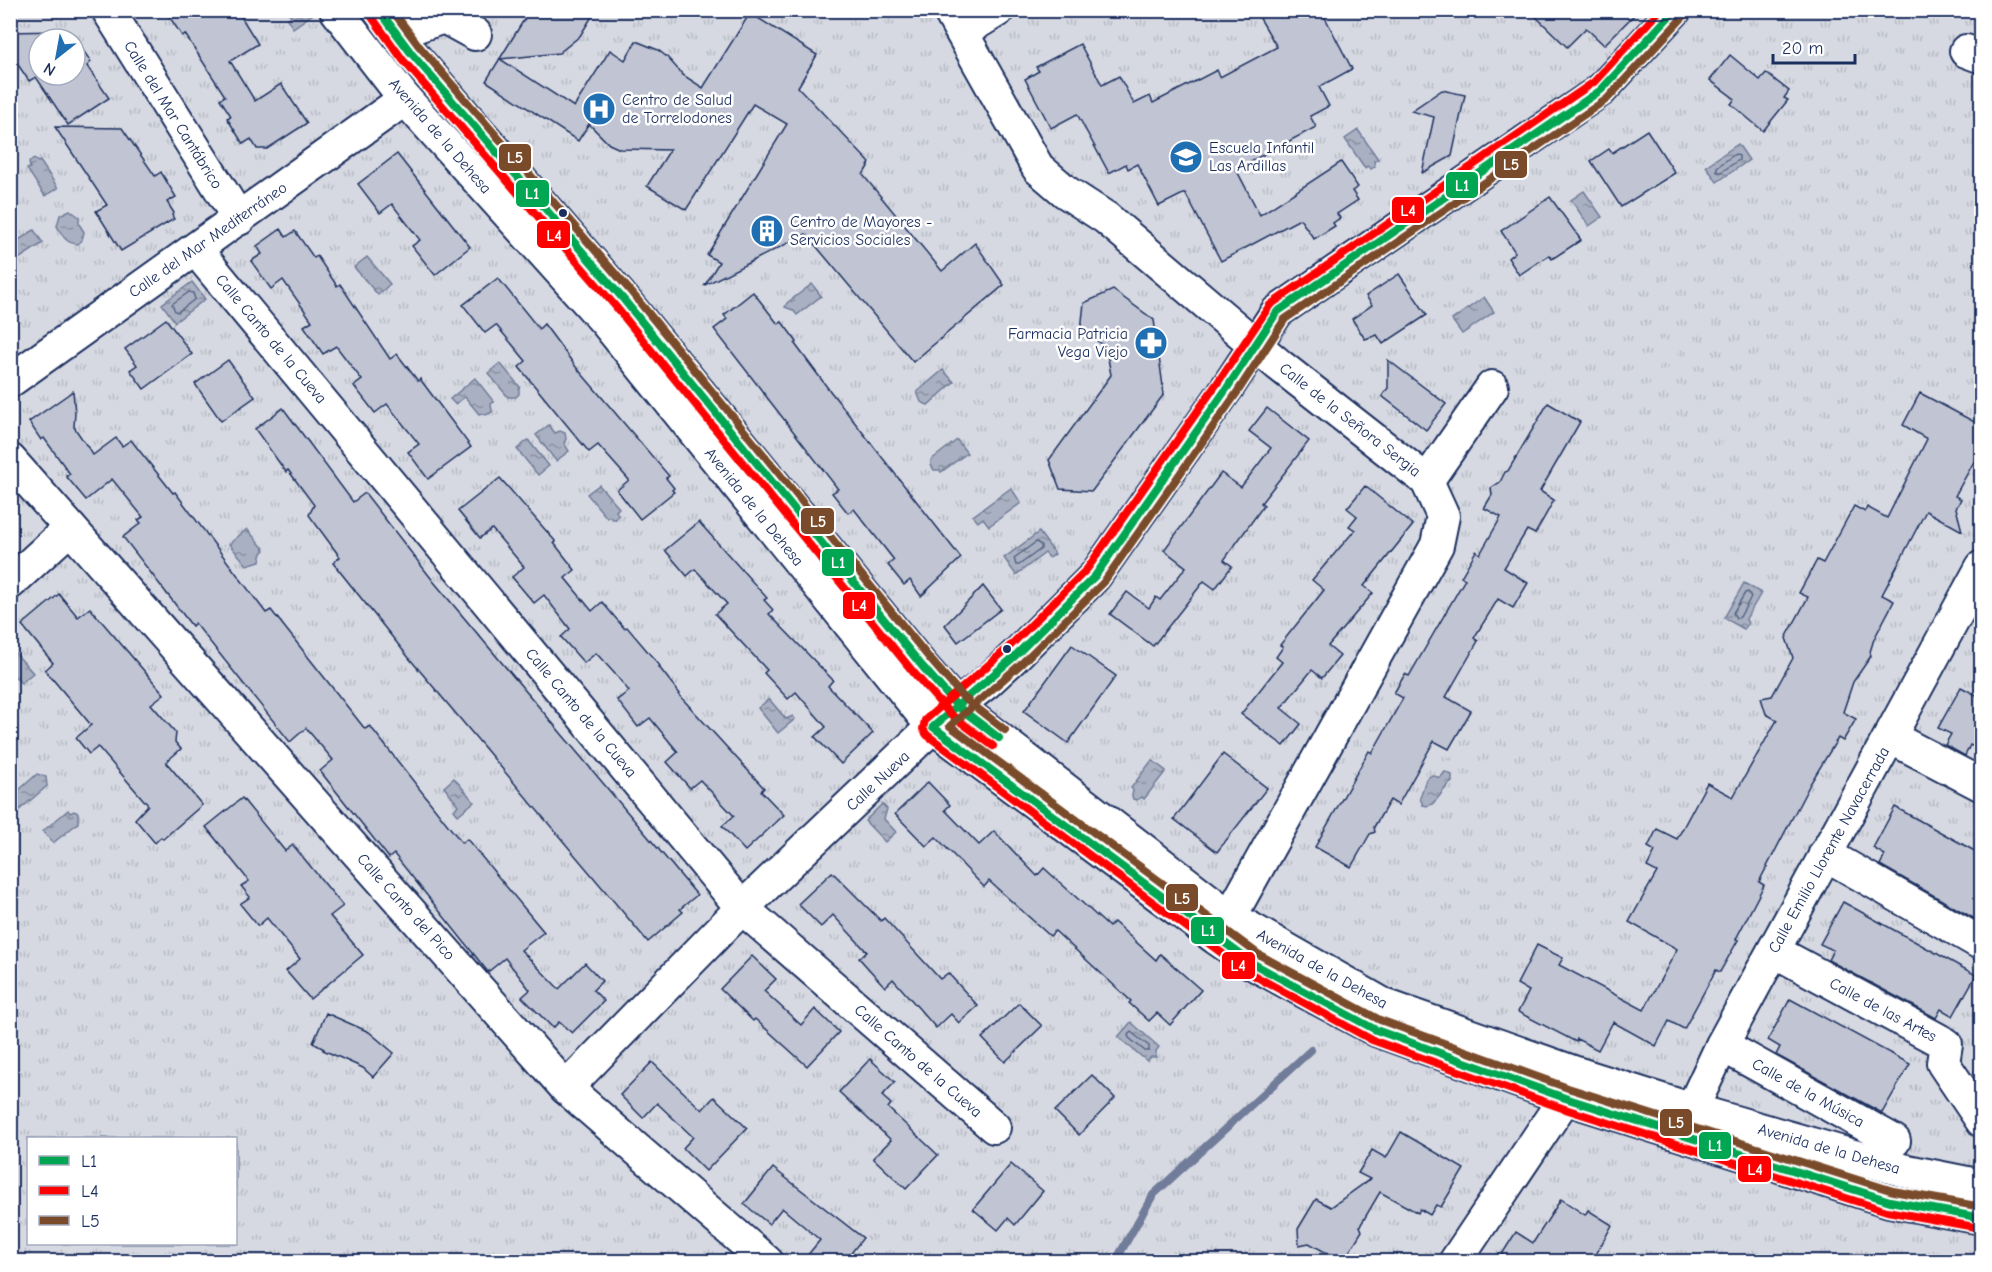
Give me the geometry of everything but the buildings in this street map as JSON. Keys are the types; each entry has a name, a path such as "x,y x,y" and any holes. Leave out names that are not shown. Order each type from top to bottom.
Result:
{"street":[{"name":"Calle del Mar Cantábrico","path":"108,10 238,219"},
{"path":"956,21 999,10"},
{"name":"Calle Nueva","path":"567,1088 742,909 933,727 1016,656 1095,576 1227,388 1277,312 1601,90 1676,10"},
{"path":"384,18 444,16 476,34"},
{"name":"Avenida de la Dehesa","path":"343,20 384,18 624,300 957,706 1223,927"},
{"name":"Avenida de la Dehesa","path":"343,20 405,99 605,321 933,727 1223,927 1384,1005 1570,1085 1689,1123 1890,1201 1982,1218"},
{"name":"Calle de la Señora Sergia","path":"956,21 1038,168 1066,192 1106,218 1255,344 1427,481 1443,516 1437,546 1223,927"},
{"name":"Calle del Mar Mediterráneo","path":"10,381 405,99"},
{"name":"Calle Canto de la Cueva","path":"206,262 742,909 994,1126"},
{"path":"1427,481 1492,387"},
{"name":"Calle Canto del Pico","path":"10,460 567,1088 767,1262"},
{"path":"10,583 70,528"},
{"name":"Calle Emilio Llorente Navacerrada","path":"1689,1123 1722,1045 1982,567"},
{"path":"1890,737 1982,785"},
{"path":"1825,855 1982,944"},
{"name":"Calle de las Artes","path":"1774,951 1946,1044 1943,1062 1982,1121"},
{"name":"Calle de la Música","path":"1722,1045 1894,1141"},
{"path":"1455,1262 1570,1085"},
{"name":"Avenida de la Dehesa","path":"1689,1123 1982,1186"}],"green space":[{"path":"10,11 1981,11 1981,1261 11,1261"}],"water":[{"path":"288,11 311,11 313,14 293,28 287,19 291,16"},
{"path":"1358,130 1378,159 1374,161 1375,166 1371,169 1367,166 1365,168 1345,139"},
{"path":"1738,144 1749,160 1717,182 1706,166"},
{"path":"34,159 40,161 58,188 45,196 27,169 30,168 29,162"},
{"path":"1584,191 1602,217 1589,226 1571,200"},
{"path":"70,210 79,217 79,224 84,232 78,244 67,241 57,226 60,215"},
{"path":"34,230 43,243 17,260 11,256 11,245"},
{"path":"367,257 390,284 378,295 354,267"},
{"path":"192,282 205,299 175,322 162,304"},
{"path":"812,284 821,296 797,315 793,310 785,307 787,303"},
{"path":"1484,297 1494,312 1462,334 1452,320"},
{"path":"500,363 520,387 516,397 508,397 488,373"},
{"path":"943,370 954,382 928,405 921,402 917,392"},
{"path":"475,378 494,402 491,404 492,412 486,415 479,414 465,397 455,404 450,399"},
{"path":"549,425 555,433 560,431 565,433 564,443 569,451 556,461 536,435"},
{"path":"528,440 549,466 538,475 517,449"},
{"path":"957,440 967,453 941,472 934,470 931,460"},
{"path":"599,485 619,508 616,511 618,515 616,519 609,516 607,518 587,494"},
{"path":"1011,488 1021,503 989,526 983,518 978,522 973,516"},
{"path":"247,529 265,550 260,561 247,565 229,544"},
{"path":"1039,532 1055,554 1049,558 1045,553 1016,575 1004,558"},
{"path":"1744,583 1761,593 1746,619 1748,624 1744,629 1724,618"},
{"path":"11,648 33,673 21,683 11,672"},
{"path":"769,699 786,719 793,716 795,719 778,733 758,708"},
{"path":"1152,760 1166,771 1144,799 1142,797 1137,800 1133,799 1131,788"},
{"path":"1445,772 1452,775 1452,782 1432,804 1423,805 1420,798 1426,779 1432,775 1440,778"},
{"path":"37,774 46,777 47,786 17,812 11,805 11,797"},
{"path":"454,778 474,802 458,815 454,810 458,805 444,787"},
{"path":"882,804 887,809 884,819 896,832 885,842 865,821"},
{"path":"68,810 70,813 74,811 78,813 78,823 53,843 43,831"},
{"path":"1131,1022 1159,1047 1156,1057 1151,1057 1147,1061 1118,1037"}],"waterway":[{"path":"1115,1262 1153,1195 1311,1050"}],"transit line":[{"name":"L1","path":"379,10 411,53 624,300 922,666 957,706 999,738"},
{"name":"L5","path":"392,10 419,46 632,293 930,659 964,698 1005,730"},
{"name":"L4","path":"1660,10 1594,82 1270,305 1087,569 1008,648 925,720 923,729 927,735 1246,971 1372,1040 1562,1108 1887,1211 1980,1228"},
{"name":"L1","path":"1675,10 1601,90 1277,312 1227,388 1095,576 1015,656 933,727 1252,963 1376,1030 1565,1098 1890,1201 1982,1218"},
{"name":"L4","path":"371,16 403,60 616,307 914,673 950,714 993,746"},
{"name":"L5","path":"1683,17 1607,99 1285,319 1236,394 1103,583 1022,663 950,726 1258,954 1380,1020 1568,1088 1893,1191 1982,1207"}],"place":[{"name":"Centro de Salud de Torrelodones","path":"599,109"},
{"name":"Escuela Infantil Las Ardillas","path":"1186,157"},
{"name":"Centro de Mayores - Servicios Sociales","path":"767,231"},
{"name":"Farmacia Patricia Vega Viejo","path":"1151,343"}]}
